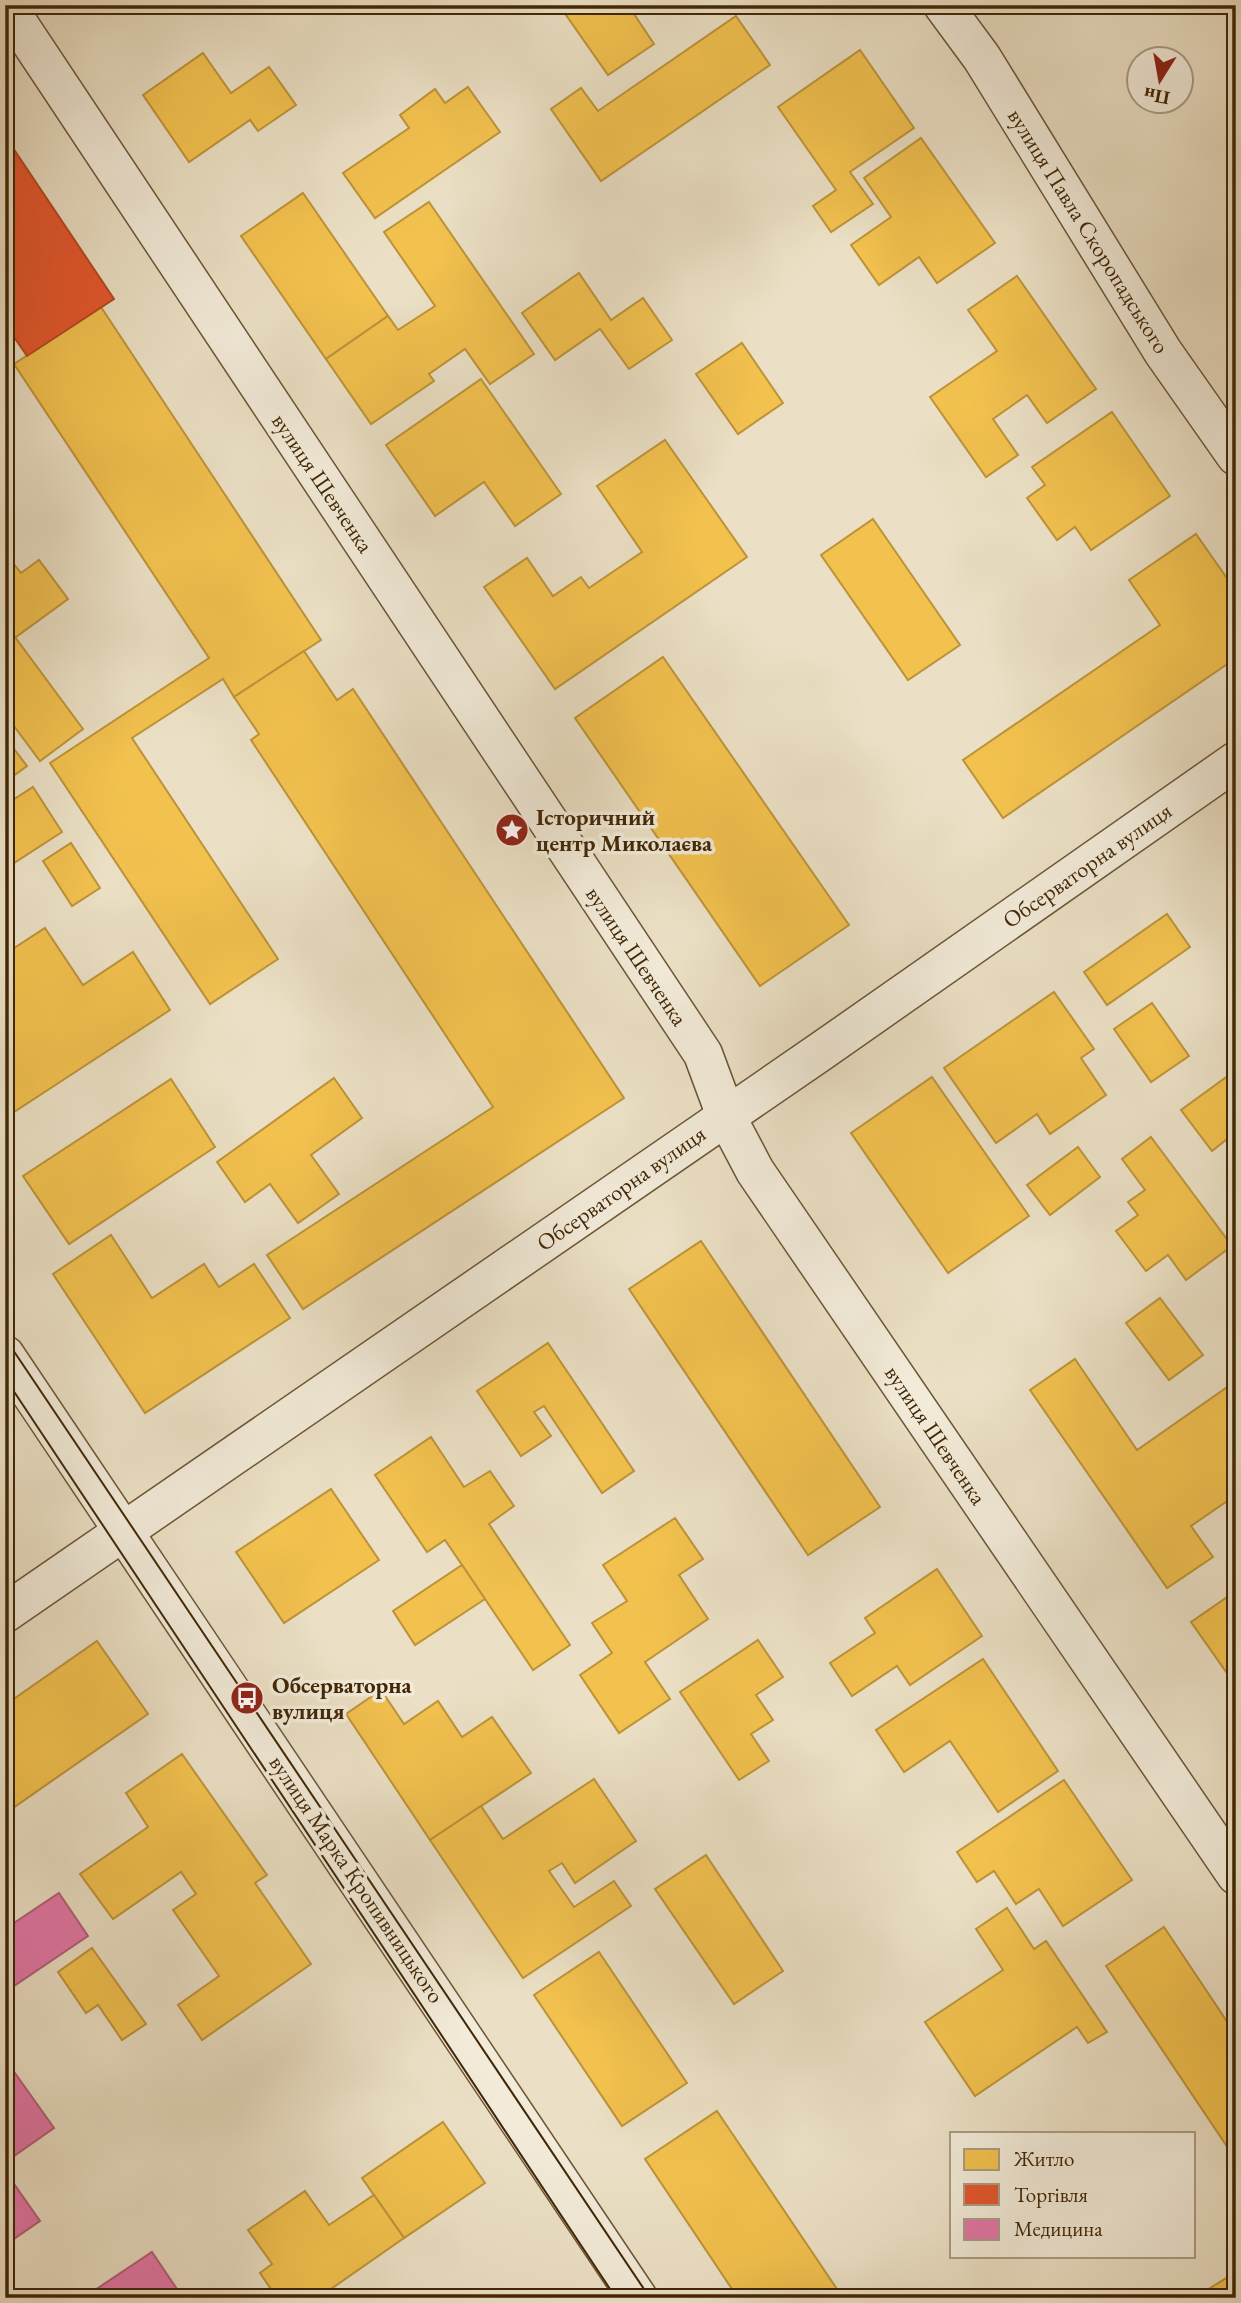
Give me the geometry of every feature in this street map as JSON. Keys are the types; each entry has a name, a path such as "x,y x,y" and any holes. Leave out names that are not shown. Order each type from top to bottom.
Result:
{"street":[{"name":"вулиця Шевченка","path":"6,5 703,1054 726,1116 755,1171 1236,1875"},
{"name":"вулиця Павла Скоропадського","path":"943,5 982,58 1163,352 1236,456"},
{"name":"Обсерваторна вулиця","path":"5,1613 821,1052 1236,761"},
{"name":"вулиця Марка Кропивницького","path":"5,1355 638,2298"}],"building: Житло":[{"path":"559,5 628,5 654,44 608,75"},
{"path":"736,16 770,65 601,181 551,109 581,88 598,111"},
{"path":"860,50 914,128 850,172 873,204 831,232 813,206 836,190 778,107"},
{"path":"203,53 231,93 269,67 296,105 258,131 250,120 189,162 143,95"},
{"path":"468,87 500,132 375,218 343,173 409,128 400,115 435,89 445,103"},
{"path":"921,138 995,243 937,283 919,257 879,285 851,245 891,217 864,178"},
{"path":"303,193 388,316 326,359 241,236"},
{"path":"429,202 534,354 490,384 465,349 429,374 434,381 371,424 326,359 388,316 398,330 435,306 384,232"},
{"path":"579,273 611,320 643,298 672,340 629,369 600,329 555,360 522,313"},
{"path":"1017,276 1096,389 1047,423 1027,395 993,419 1018,455 986,477 930,397 997,351 968,310"},
{"path":"101,307 321,640 234,697 223,679 132,738 278,959 210,1004 50,763 209,658 14,364"},
{"path":"742,343 783,403 738,434 696,374"},
{"path":"481,379 561,494 515,526 484,482 435,516 386,445"},
{"path":"1112,412 1170,496 1091,550 1075,527 1057,540 1027,498 1045,485 1032,467"},
{"path":"665,440 747,557 555,689 484,587 527,558 553,596 581,577 589,588 642,552 597,486"},
{"path":"873,519 960,645 908,680 821,555"},
{"path":"1196,534 1236,591 1236,658 1003,818 963,760 1160,625 1129,580"},
{"path":"5,553 21,573 39,560 68,599 5,645"},
{"path":"15,637 83,729 40,761 5,714 5,645"},
{"path":"304,651 337,700 353,689 624,1098 303,1309 267,1255 493,1107 251,740 259,734 234,697"},
{"path":"663,657 849,925 760,986 575,718"},
{"path":"5,737 27,766 5,782"},
{"path":"33,787 62,832 14,863 9,855 5,857 5,805"},
{"path":"71,843 100,888 72,906 43,861"},
{"path":"1167,914 1190,947 1107,1005 1084,972"},
{"path":"45,928 83,985 133,952 170,1010 5,1118 5,954"},
{"path":"1054,992 1094,1049 1081,1058 1106,1095 1050,1134 1037,1114 996,1143 944,1068"},
{"path":"1152,1003 1189,1056 1151,1082 1114,1029"},
{"path":"1236,1070 1236,1132 1212,1151 1181,1110"},
{"path":"932,1077 1029,1216 948,1273 851,1133"},
{"path":"334,1078 362,1118 311,1155 339,1194 298,1223 270,1184 245,1202 217,1162"},
{"path":"171,1079 215,1147 69,1244 23,1176"},
{"path":"1151,1137 1232,1246 1186,1280 1168,1255 1146,1271 1116,1231 1138,1215 1128,1202 1145,1190 1122,1159"},
{"path":"1078,1147 1100,1177 1050,1215 1027,1185"},
{"path":"111,1235 152,1298 204,1264 219,1287 254,1264 290,1318 145,1413 53,1274"},
{"path":"701,1241 880,1507 808,1555 629,1289"},
{"path":"1160,1298 1203,1355 1169,1380 1126,1323"},
{"path":"548,1343 634,1471 602,1493 544,1406 534,1412 551,1436 521,1456 477,1391"},
{"path":"1075,1359 1137,1450 1236,1381 1236,1495 1191,1526 1213,1557 1167,1588 1030,1390"},
{"path":"431,1437 464,1487 490,1471 514,1506 489,1524 570,1645 533,1670 445,1540 427,1552 375,1475"},
{"path":"331,1489 379,1560 284,1623 236,1552"},
{"path":"675,1518 703,1559 679,1575 708,1619 645,1662 670,1699 619,1733 580,1675 612,1653 592,1623 627,1601 603,1565"},
{"path":"462,1565 485,1599 415,1645 393,1611"},
{"path":"937,1569 982,1636 910,1685 897,1666 852,1696 830,1663 875,1633 865,1618"},
{"path":"1236,1591 1236,1686 1191,1622"},
{"path":"758,1640 783,1677 756,1695 773,1720 751,1734 769,1761 739,1780 680,1692"},
{"path":"97,1641 148,1714 13,1808 5,1796 5,1705"},
{"path":"983,1659 1058,1771 998,1812 950,1741 904,1772 876,1730"},
{"path":"381,1690 404,1724 438,1701 462,1737 492,1717 531,1773 430,1840 346,1714"},
{"path":"182,1754 267,1875 255,1883 311,1964 202,2040 178,2005 219,1976 173,1910 196,1894 181,1872 113,1919 80,1874 148,1827 126,1793"},
{"path":"594,1779 636,1841 575,1883 562,1863 549,1871 574,1907 614,1881 631,1906 523,1978 430,1840 481,1806 503,1839"},
{"path":"1064,1780 1132,1880 1063,1926 1039,1889 1016,1904 994,1871 977,1882 957,1852"},
{"path":"706,1855 783,1971 734,2004 655,1889"},
{"path":"1007,1908 1034,1949 1046,1941 1107,2032 1088,2043 1077,2027 975,2096 925,2022 1003,1970 976,1929"},
{"path":"1164,1927 1236,2035 1236,2160 1106,1966"},
{"path":"92,1948 146,2024 122,2040 98,2005 86,2013 58,1972"},
{"path":"599,1952 687,2083 622,2126 534,1995"},
{"path":"717,2111 843,2298 738,2298 645,2159"},
{"path":"443,2122 485,2183 404,2238 362,2178"},
{"path":"305,2191 329,2225 374,2195 404,2238 318,2298 277,2298 260,2273 272,2264 248,2230"},
{"path":"1236,2272 1236,2298 1201,2298 1199,2295"}],"building: Торгівля":[{"path":"5,136 114,299 27,356 5,324"}],"building: Медицина":[{"path":"59,1893 88,1936 5,1992 5,1929"},
{"path":"5,2059 54,2128 7,2161 5,2159"},
{"path":"5,2171 40,2221 5,2245"},
{"path":"152,2252 183,2298 83,2298"}],"tram line":[{"path":"5,1338 650,2298"},
{"path":"5,1378 616,2298"}],"place":[{"name":"Історичний центр Миколаєва","path":"512,830"},
{"name":"Обсерваторна вулиця","path":"247,1698"}]}
